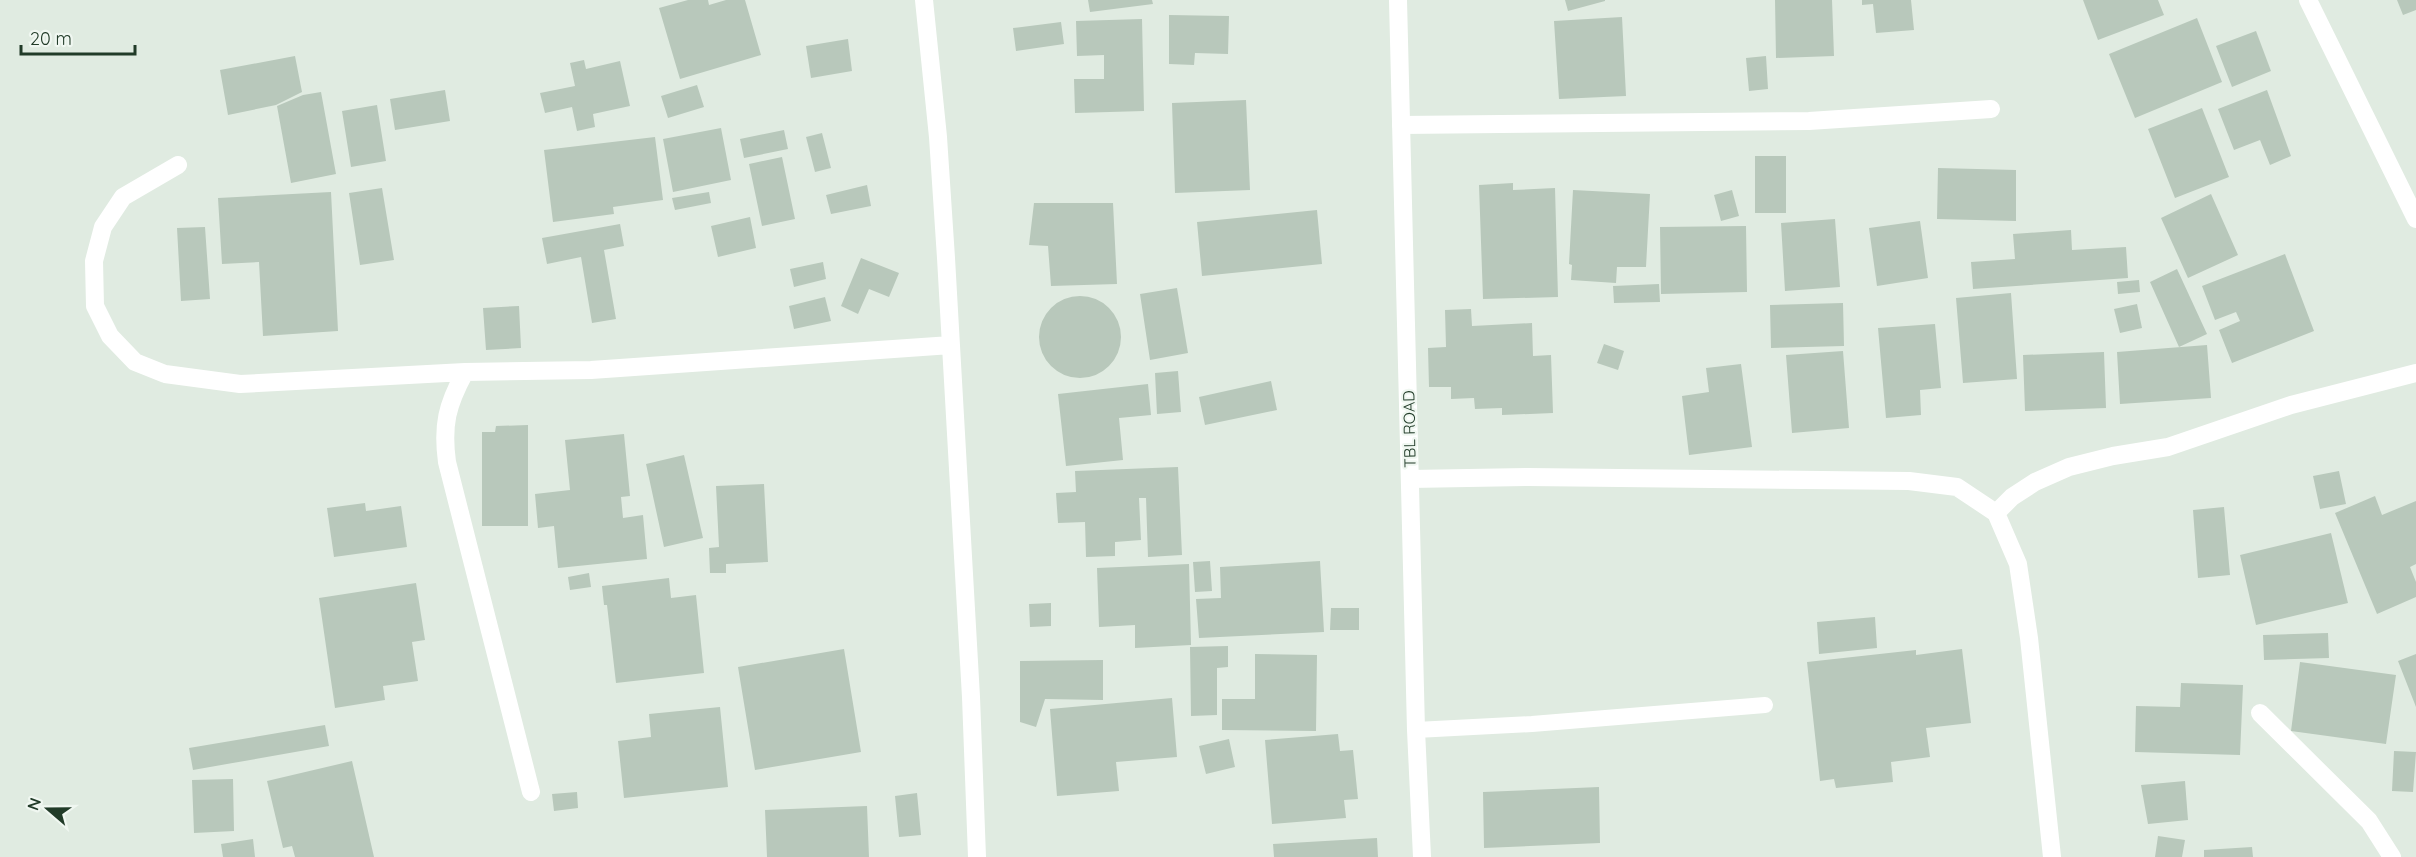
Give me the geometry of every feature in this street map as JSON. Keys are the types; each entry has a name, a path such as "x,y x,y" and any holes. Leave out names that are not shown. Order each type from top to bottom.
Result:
{"street":[{"path":"924,0 938,137 951,345 971,698 977,857"},
{"name":"TBL ROAD","path":"1398,0 1416,730 1422,857"},
{"path":"2308,0 2416,219"},
{"path":"1401,124 1809,121 1991,109"},
{"path":"178,165 123,196 102,227 94,261 95,306 110,336 135,362 165,374 240,384 465,372 591,370 951,345"},
{"path":"465,372 453,393 446,414 444,439 447,462 531,792"},
{"path":"1996,513 2012,497 2035,482 2069,467 2113,456 2168,447 2291,405 2416,373"},
{"path":"1410,479 1528,477 1909,481 1957,487 1996,513 2018,564 2029,638 2052,857"},
{"path":"2260,713 2369,821 2391,857"}],"lane":[{"path":"1416,730 1532,724 1765,705"}],"building":[{"path":"688,0 708,0 709,5 726,0 745,0 761,55 680,79 659,8"},
{"path":"1088,0 1152,0 1153,4 1090,12"},
{"path":"1565,0 1605,0 1605,1 1568,11"},
{"path":"1775,0 1832,0 1834,56 1776,58"},
{"path":"1862,0 1911,0 1914,30 1876,33 1873,4 1862,5"},
{"path":"2083,0 2158,0 2164,15 2098,40"},
{"path":"2397,0 2416,0 2416,10 2403,15"},
{"path":"1169,15 1229,16 1228,54 1195,53 1194,65 1169,64"},
{"path":"1622,17 1626,96 1559,99 1554,21"},
{"path":"2197,18 2222,82 2135,118 2109,54"},
{"path":"1142,19 1144,111 1075,113 1074,79 1104,79 1104,55 1077,56 1076,21"},
{"path":"1061,22 1064,44 1016,51 1013,28"},
{"path":"2256,31 2271,71 2232,87 2216,46"},
{"path":"848,39 852,71 811,78 806,46"},
{"path":"295,56 302,92 276,105 228,115 220,70"},
{"path":"1766,56 1768,89 1749,91 1746,58"},
{"path":"584,60 586,69 620,61 630,106 593,114 595,127 577,131 572,107 545,113 540,93 575,86 570,63"},
{"path":"697,85 704,107 668,118 661,96"},
{"path":"445,90 450,121 395,130 390,99"},
{"path":"2267,90 2291,156 2270,165 2260,140 2234,150 2218,109"},
{"path":"321,92 336,174 291,183 277,106 303,95"},
{"path":"1246,100 1250,190 1175,193 1172,103"},
{"path":"377,105 386,161 351,167 342,111"},
{"path":"2202,108 2229,177 2175,198 2148,129"},
{"path":"721,128 731,180 673,192 663,139"},
{"path":"784,130 788,149 744,158 740,139"},
{"path":"822,133 831,168 815,172 806,137"},
{"path":"655,137 663,200 613,207 614,214 553,222 544,150"},
{"path":"1755,156 1786,156 1786,213 1755,213"},
{"path":"782,157 795,219 762,226 749,164"},
{"path":"1938,168 2016,170 2016,221 1937,219"},
{"path":"1513,183 1513,190 1555,188 1558,297 1483,299 1479,185"},
{"path":"867,185 871,206 831,214 826,195"},
{"path":"382,188 394,260 360,265 349,193"},
{"path":"1573,190 1650,194 1646,267 1617,267 1616,283 1571,280 1572,265 1569,264"},
{"path":"1732,190 1739,216 1721,221 1714,195"},
{"path":"331,192 338,331 263,336 259,262 222,264 218,198"},
{"path":"709,192 711,203 675,210 672,198"},
{"path":"2211,194 2238,255 2188,278 2161,218"},
{"path":"1034,203 1113,203 1117,284 1051,286 1048,246 1029,245"},
{"path":"1317,210 1322,264 1202,276 1197,222"},
{"path":"750,217 756,248 718,257 711,226"},
{"path":"1835,219 1840,287 1785,291 1781,223"},
{"path":"1920,221 1928,278 1877,286 1869,228"},
{"path":"620,224 624,246 604,250 616,319 592,323 581,257 547,264 542,238"},
{"path":"1746,226 1747,292 1661,294 1660,227"},
{"path":"205,227 210,299 181,301 177,228"},
{"path":"2071,230 2072,250 2126,247 2128,278 1973,289 1971,262 2015,259 2013,234"},
{"path":"2285,254 2314,331 2232,363 2219,330 2240,321 2236,312 2215,320 2202,286"},
{"path":"861,258 899,273 889,297 869,289 858,314 841,306"},
{"path":"823,262 826,279 794,287 790,269"},
{"path":"2177,269 2207,334 2179,347 2150,282"},
{"path":"2139,280 2140,292 2118,294 2117,282"},
{"path":"1659,284 1660,302 1614,303 1613,286"},
{"path":"1177,288 1188,353 1150,360 1140,294"},
{"path":"2011,293 2017,379 1963,383 1956,298"},
{"path":"1080,296 1096,299 1109,308 1118,321 1121,337 1118,353 1109,366 1096,375 1080,378 1064,375 1051,366 1042,353 1039,337 1042,321 1051,308 1064,299"},
{"path":"825,297 831,321 794,329 789,306"},
{"path":"1843,303 1844,346 1771,348 1770,305"},
{"path":"2137,304 2142,328 2120,333 2114,309"},
{"path":"519,306 521,348 486,350 483,308"},
{"path":"1471,309 1472,326 1532,323 1533,356 1551,355 1553,413 1502,415 1502,408 1475,409 1474,398 1451,399 1451,387 1429,387 1428,348 1446,347 1445,310"},
{"path":"1935,324 1941,388 1920,390 1921,415 1886,418 1878,328"},
{"path":"1604,344 1624,351 1618,370 1597,363"},
{"path":"2207,345 2211,398 2120,404 2117,352"},
{"path":"1843,351 1849,428 1792,433 1786,355"},
{"path":"2104,352 2106,408 2025,411 2023,355"},
{"path":"1741,364 1752,447 1689,455 1682,396 1709,392 1706,368"},
{"path":"1178,371 1181,412 1157,414 1155,373"},
{"path":"1271,381 1277,410 1205,425 1199,397"},
{"path":"1148,384 1151,415 1119,418 1123,460 1066,466 1058,394"},
{"path":"528,425 528,526 482,526 482,432 495,432 496,426"},
{"path":"624,434 630,496 621,497 623,518 643,515 647,559 558,568 554,526 538,528 535,494 570,490 565,440"},
{"path":"684,455 703,538 664,547 646,464"},
{"path":"1178,467 1182,555 1148,557 1146,498 1139,498 1141,540 1115,542 1115,556 1086,557 1085,522 1058,523 1056,493 1076,492 1075,471"},
{"path":"2339,471 2346,504 2320,509 2313,476"},
{"path":"764,484 768,562 726,564 726,573 710,573 709,548 719,547 716,486"},
{"path":"2375,496 2382,515 2416,501 2416,564 2410,567 2416,582 2416,597 2377,614 2335,513"},
{"path":"365,503 366,511 401,506 407,547 334,557 327,508"},
{"path":"2224,507 2230,575 2198,578 2193,510"},
{"path":"2331,533 2348,603 2256,625 2240,555"},
{"path":"1210,561 1212,591 1195,592 1193,562"},
{"path":"1320,561 1324,632 1199,638 1196,599 1221,598 1220,567"},
{"path":"1189,564 1191,645 1135,648 1135,625 1099,627 1097,568"},
{"path":"589,573 591,587 570,590 568,577"},
{"path":"669,578 671,598 696,595 704,673 616,683 607,605 604,605 602,586"},
{"path":"416,583 425,640 412,642 418,681 383,686 385,700 335,708 319,598"},
{"path":"1051,603 1051,626 1030,627 1029,604"},
{"path":"1331,608 1359,608 1359,630 1330,630"},
{"path":"1875,617 1877,648 1819,654 1817,622"},
{"path":"2328,633 2329,658 2264,660 2263,635"},
{"path":"1228,646 1228,667 1217,668 1217,715 1191,716 1190,647"},
{"path":"844,649 861,752 755,770 738,667"},
{"path":"1962,649 1971,723 1926,728 1930,757 1891,762 1893,782 1836,788 1834,779 1820,781 1807,662 1916,650 1916,655"},
{"path":"1255,654 1317,655 1316,731 1222,730 1222,699 1255,699"},
{"path":"2416,654 2416,707 2398,661"},
{"path":"1103,660 1103,700 1045,699 1036,727 1020,722 1020,661"},
{"path":"2300,662 2396,675 2386,744 2291,731"},
{"path":"2181,683 2243,685 2240,755 2135,752 2136,706 2180,707"},
{"path":"1172,698 1177,757 1116,762 1119,791 1057,796 1050,709"},
{"path":"720,707 728,787 624,798 618,741 651,737 649,714"},
{"path":"325,725 329,746 193,770 189,748"},
{"path":"1338,734 1340,751 1353,750 1358,799 1344,800 1346,818 1272,824 1265,740"},
{"path":"1229,739 1235,767 1206,774 1199,746"},
{"path":"2394,751 2416,752 2413,792 2392,791"},
{"path":"352,761 374,857 295,857 292,846 283,848 267,781"},
{"path":"233,779 234,831 194,833 192,780"},
{"path":"2185,781 2188,820 2148,824 2141,785"},
{"path":"1599,787 1600,843 1484,848 1483,792"},
{"path":"577,792 578,808 554,811 552,794"},
{"path":"917,793 921,835 899,837 895,796"},
{"path":"867,806 869,857 767,857 765,810"},
{"path":"2158,836 2185,840 2182,857 2155,857"},
{"path":"1377,838 1378,857 1274,857 1273,844"},
{"path":"253,839 255,857 223,857 221,844"},
{"path":"2252,847 2253,857 2204,857 2204,850"}]}
